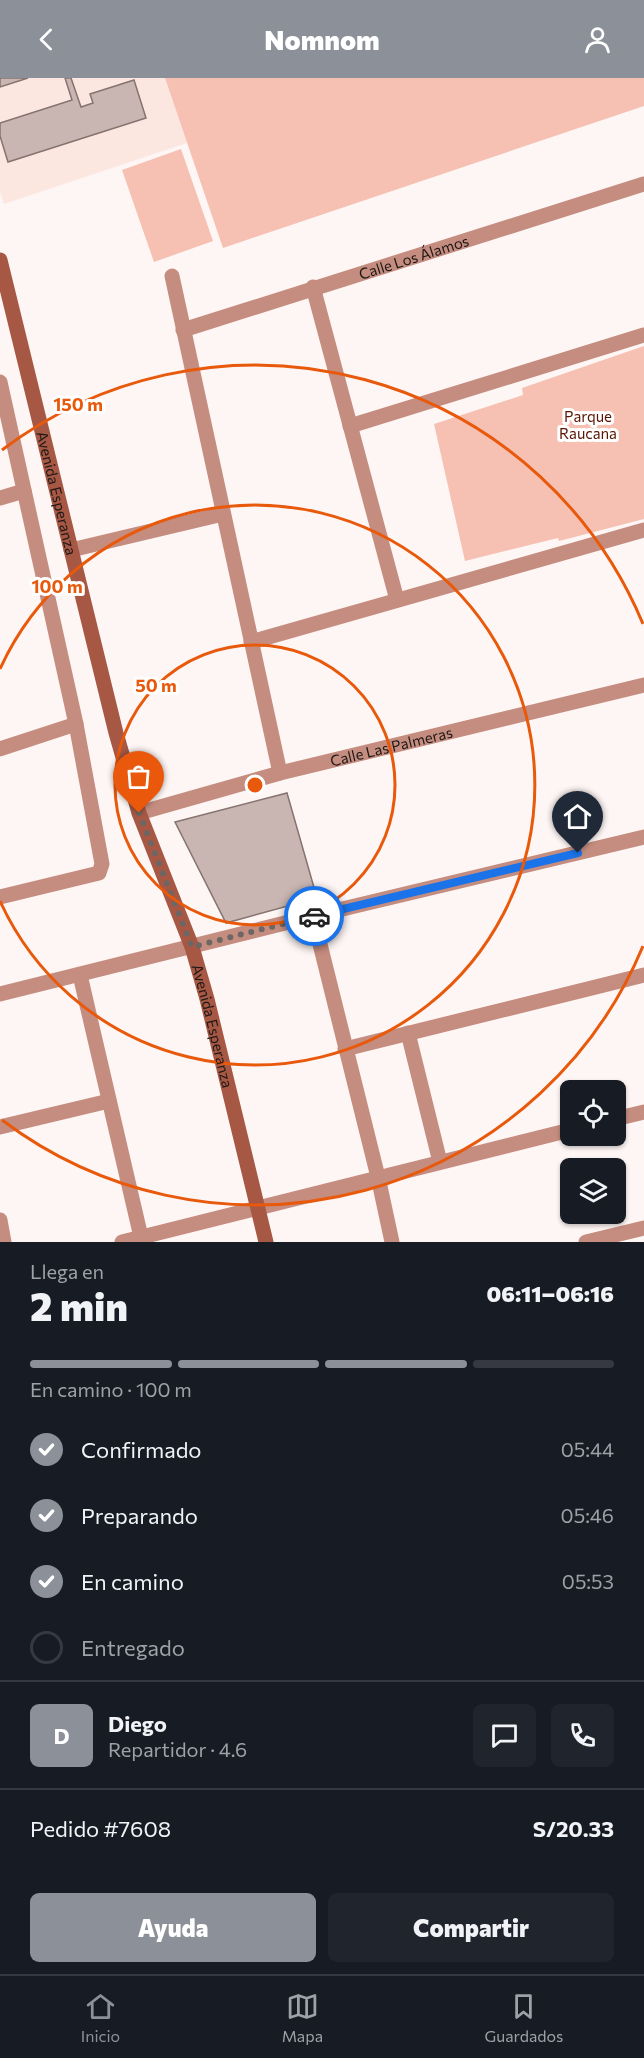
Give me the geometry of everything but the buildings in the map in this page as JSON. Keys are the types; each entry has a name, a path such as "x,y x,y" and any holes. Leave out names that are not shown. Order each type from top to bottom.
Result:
{"street":[{"name":"Calle Los Álamos","path":"183,330 644,183"},
{"name":"Avenida Esperanza","path":"0,260 116,733 139,813 192,947 207,999 266,1242"},
{"path":"172,276 280,773"},
{"path":"313,287 397,600"},
{"path":"350,426 644,335"},
{"path":"0,382 76,724 102,864 99,873 0,897"},
{"path":"0,498 24,491"},
{"path":"71,550 224,514"},
{"path":"251,642 644,530"},
{"name":"Calle Las Palmeras","path":"139,813 280,773 644,685"},
{"path":"0,749 76,724"},
{"path":"0,994 644,837"},
{"path":"313,916 392,1242"},
{"path":"80,975 141,1237"},
{"path":"345,1049 644,975"},
{"path":"408,1034 440,1162"},
{"path":"0,1127 109,1101"},
{"path":"626,1116 644,1112"},
{"path":"122,1242 560,1132"},
{"path":"586,1242 604,1240 644,1228"}],"shaded area":[{"path":"0,78 165,78 187,143 4,204 0,192"}],"green space":[{"path":"165,78 644,78 644,106 223,248"},
{"path":"181,149 213,241 154,262 122,170"},
{"name":"Parque Raucana","path":"644,346 644,519 559,541 558,538 465,561 434,424 523,395 522,388"}],"way so far":[{"path":"139,813 192,947 314,916"}],"route":[{"path":"314,916 578,853"}]}
